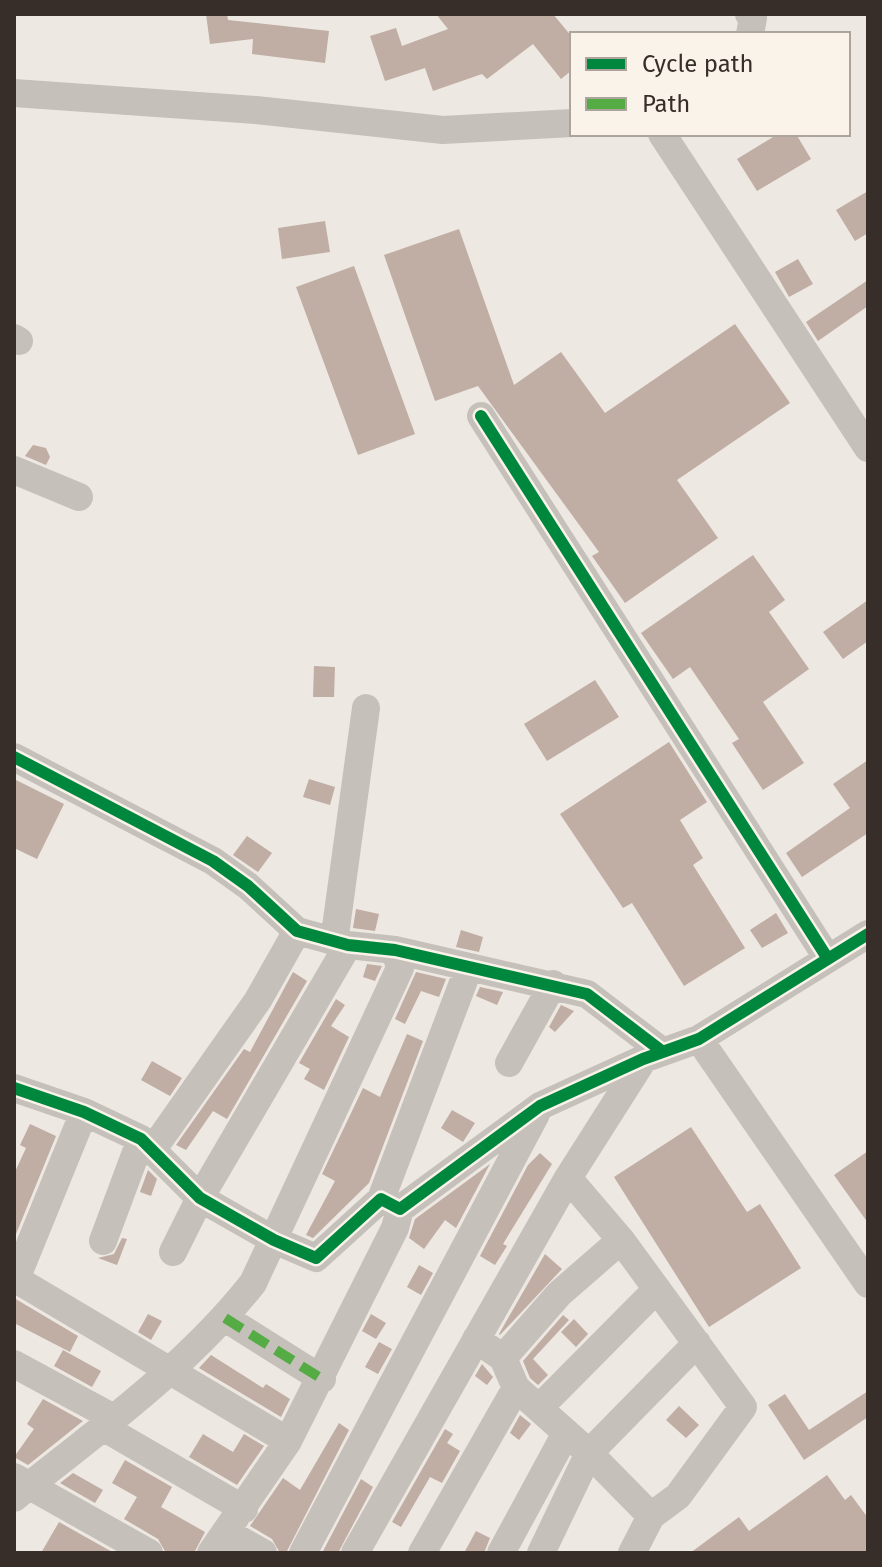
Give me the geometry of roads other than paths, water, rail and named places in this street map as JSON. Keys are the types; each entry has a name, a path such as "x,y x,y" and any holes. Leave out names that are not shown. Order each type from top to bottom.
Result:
{"street":[{"path":"14,93 236,108 443,130 570,123"},
{"path":"663,136 868,448"},
{"path":"481,416 828,959"},
{"path":"14,470 79,497"},
{"path":"173,1252 341,944 366,708"},
{"path":"14,757 213,861 248,886 297,931 341,944 395,950 587,994 653,1056"},
{"path":"103,1241 146,1146 258,1000 297,931"},
{"path":"15,1092 84,1112 146,1146 200,1198 274,1240 316,1258 390,1204 540,1106 699,1039 868,934"},
{"path":"149,1553 19,1487 107,1422 169,1370 225,1318 253,1283 400,968 395,950"},
{"path":"263,1553 218,1542 244,1509 288,1441 322,1379 395,1228 390,1204 469,967"},
{"path":"509,1063 553,984"},
{"path":"699,1039 868,1284"},
{"path":"355,1553 568,1178 653,1056"},
{"path":"303,1553 540,1106"},
{"path":"84,1112 15,1278 288,1441"},
{"path":"568,1178 621,1240 743,1407 678,1496 651,1516 632,1553"},
{"path":"503,1358 559,1294 621,1240"},
{"path":"539,1408 657,1289"},
{"path":"225,1318 322,1379"},
{"path":"476,1339 503,1358 516,1388 589,1453 651,1516"},
{"path":"541,1553 589,1453 697,1343"},
{"path":"14,1364 244,1509"},
{"path":"422,1553 516,1388"},
{"path":"501,1553 566,1433"}]}
